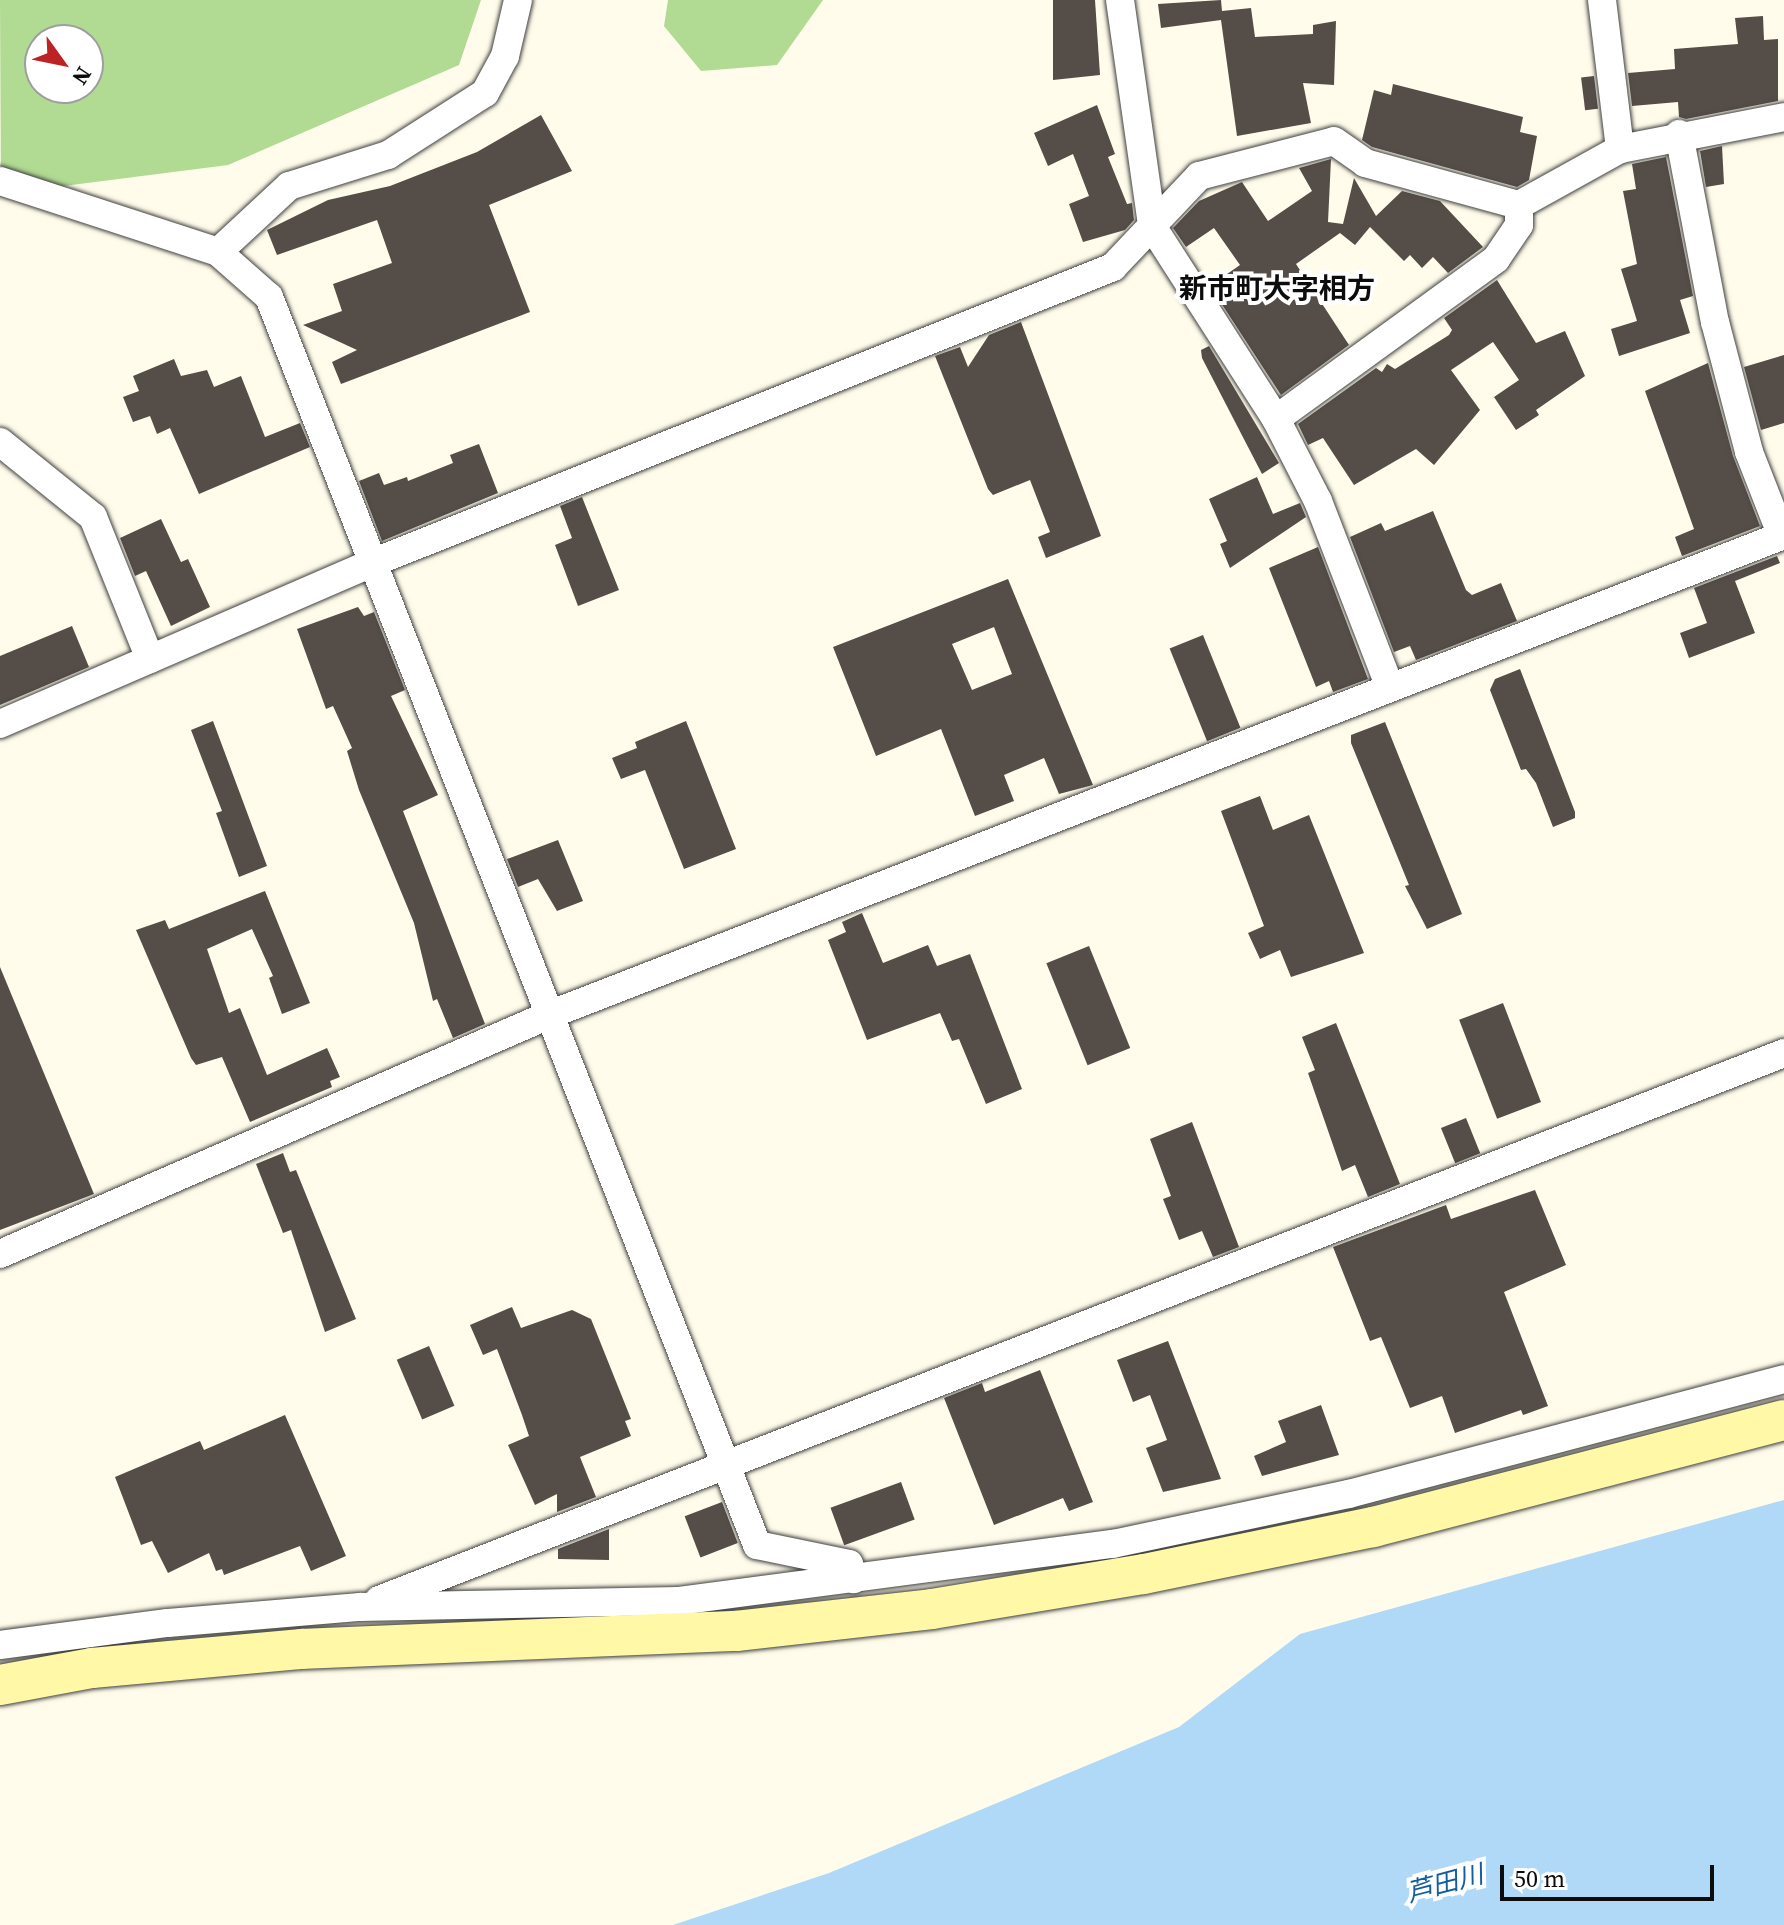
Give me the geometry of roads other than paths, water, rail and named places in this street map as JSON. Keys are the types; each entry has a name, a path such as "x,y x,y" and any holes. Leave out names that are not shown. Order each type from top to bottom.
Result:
{"street":[{"path":"218,252 289,186 388,155 485,93 505,56 518,0"},
{"path":"1120,0 1152,226 1276,419 1318,501 1390,688"},
{"path":"1602,0 1620,149"},
{"path":"0,724 372,563 1113,267 1199,176 1334,141 1365,163 1519,205 1620,149 1679,134 1784,117"},
{"path":"0,1254 549,1015 1783,535 1749,452 1715,322 1679,134"},
{"path":"0,181 218,252 269,297 757,1545 849,1564 854,1579"},
{"path":"1276,419 1496,259 1519,225 1519,205"},
{"path":"0,442 93,517 150,659"},
{"path":"360,1607 1784,1053"},
{"path":"0,1645 168,1623 360,1607 678,1601 1113,1544 1320,1500 1784,1379"},
{"path":"0,1685 92,1668 302,1649 736,1631 932,1609 1144,1574 1373,1527 1784,1420"}],"water":[{"name":"芦田川","path":"1784,1500 1784,1925 673,1925 829,1873 1179,1727 1300,1634"}],"district":[{"name":"新市町大字相方","path":"1277,288"}]}
